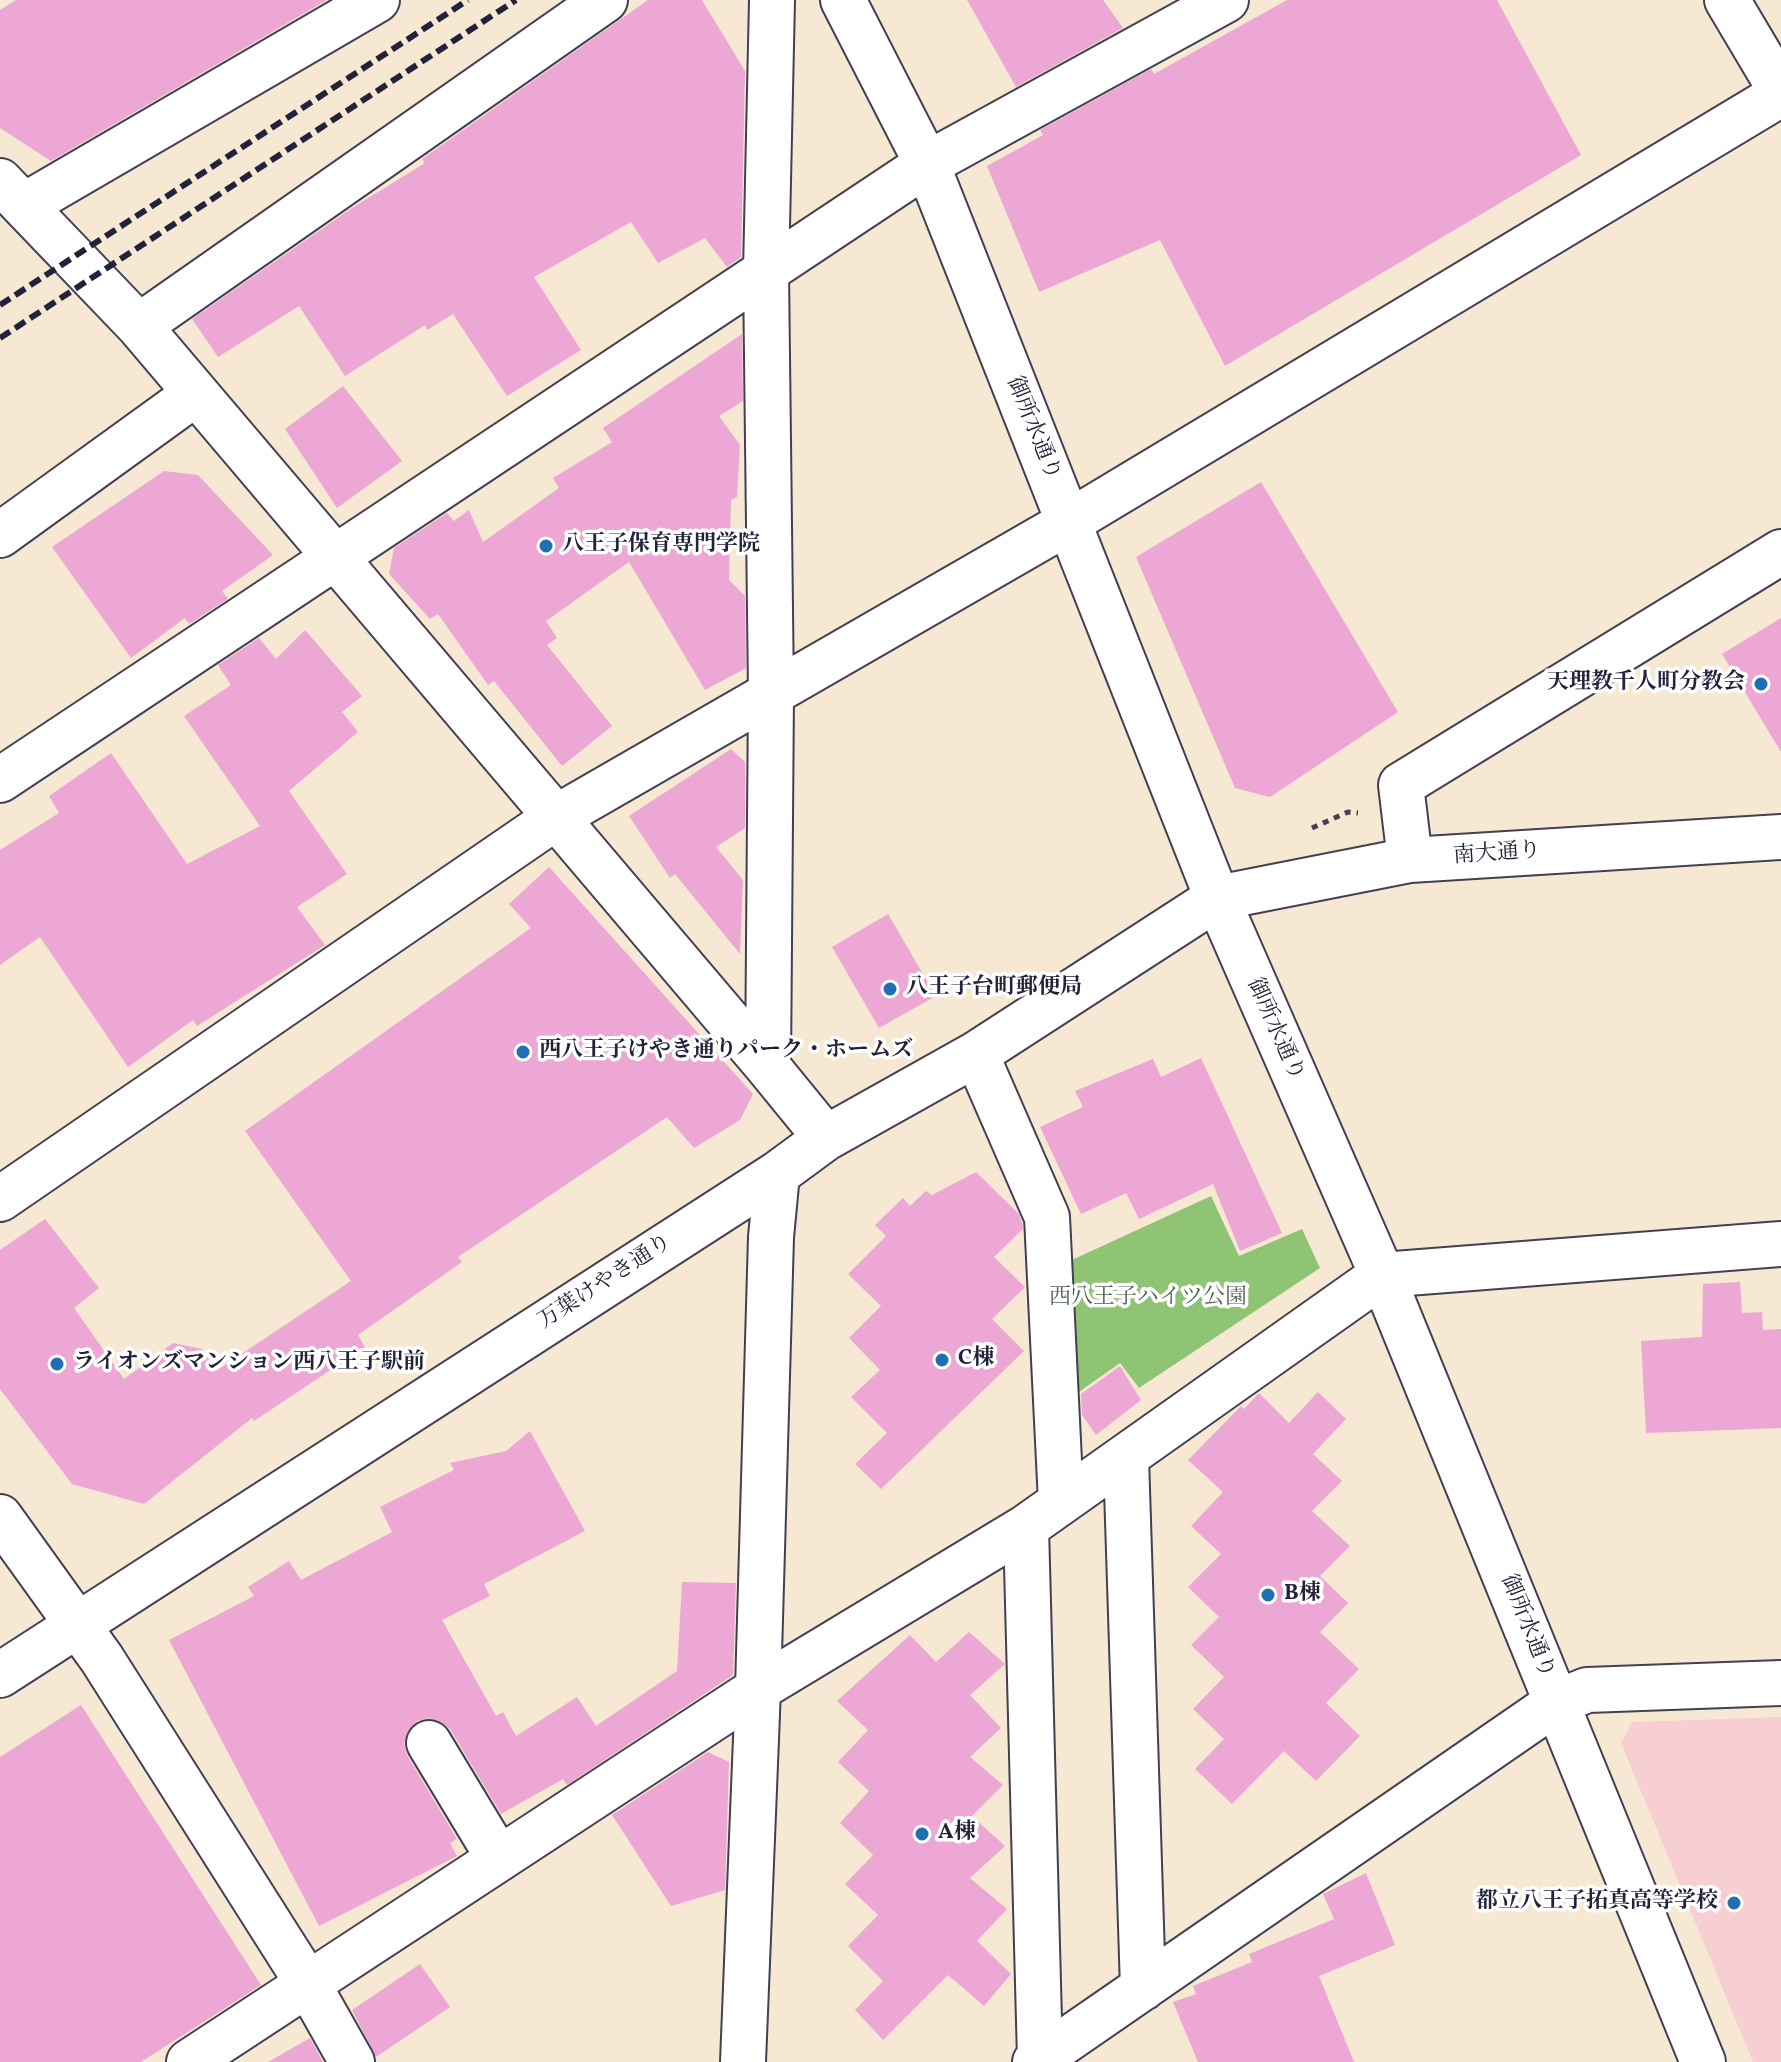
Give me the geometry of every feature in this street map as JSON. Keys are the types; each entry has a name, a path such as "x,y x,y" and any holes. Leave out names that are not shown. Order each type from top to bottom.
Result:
{"street":[{"path":"377,0 12,193 139,326 826,1138"},
{"path":"139,326 605,0"},
{"path":"768,1067 771,694 766,272 772,0"},
{"name":"御所水通り","path":"843,0 927,164 1217,898 1382,1275 1703,2062"},
{"path":"0,780 336,560 927,164 1226,0"},
{"path":"0,1199 555,818 1069,522 1781,93 1727,0"},
{"path":"0,535 195,394"},
{"path":"1410,860 1401,785 1781,552"},
{"name":"南大通り","path":"1217,898 1410,860 1781,837"},
{"name":"万葉けやき通り","path":"0,1675 777,1174 826,1138 976,1054 1217,898"},
{"path":"976,1054 1047,1217 1061,1502"},
{"path":"743,2062 758,1689 770,1253 777,1174"},
{"path":"189,2062 758,1689 1026,1527 1382,1275 1781,1244"},
{"path":"1126,1458 1143,1988"},
{"path":"0,1517 78,1623 308,1984 352,2062"},
{"path":"1026,1527 1037,2060"},
{"path":"1037,2060 1557,1702 1587,1690 1781,1683"},
{"path":"429,1743 499,1859"}],"shaded area":[{"name":"都立八王子拓真高等学校","path":"1781,1717 1781,2062 1753,2062 1621,1743 1632,1722"}],"green space":[{"name":"西八王子ハイツ公園","path":"1211,1196 1239,1256 1302,1229 1320,1268 1139,1388 1120,1363 1055,1409 1050,1270"}],"building":[{"path":"16,0 327,0 51,161 0,128 0,10"},
{"path":"648,0 702,0 745,71 741,257 727,267 705,238 658,263 631,222 534,277 581,350 507,396 453,314 427,330 425,325 345,376 299,306 218,357 192,319 352,208 425,163 422,159"},
{"path":"967,0 1103,0 1123,28 1016,87"},
{"path":"1287,0 1497,0 1581,155 1225,366 1160,240 1039,292 987,166 1043,135 1040,130 1151,69 1154,74"},
{"path":"742,334 743,401 719,416 740,445 737,497 731,500 729,580 745,596 746,668 705,690 629,562 546,621 557,638 547,645 612,726 562,766 494,681 488,685 438,614 430,619 389,574 394,548 447,513 454,521 469,510 483,542 559,488 553,478 612,442 603,428"},
{"path":"343,386 402,461 337,508 285,429"},
{"path":"164,471 198,475 273,555 222,591 228,599 189,624 185,618 131,658 52,547"},
{"path":"1261,482 1398,712 1270,797 1235,788 1136,557"},
{"name":"天理教千人町分教会","path":"1781,618 1781,752 1722,654"},
{"path":"305,630 362,696 342,712 358,732 289,791 347,874 297,907 325,945 197,1026 193,1020 128,1067 40,937 0,965 0,850 59,813 49,796 111,753 187,864 260,826 184,716 231,685 218,665 259,638 276,659"},
{"path":"731,749 745,762 745,828 716,847 743,880 740,954 675,874 670,878 629,816"},
{"path":"549,867 753,1094 740,1120 694,1148 667,1117 458,1257 462,1262 358,1335 365,1347 254,1421 252,1418 144,1504 72,1484 0,1389 0,1250 45,1219 99,1288 74,1308 124,1379 173,1343 202,1349 216,1371 351,1281 245,1131 531,928 509,904"},
{"path":"888,914 936,996 879,1028 832,947"},
{"path":"1201,1058 1282,1233 1240,1251 1213,1184 1139,1219 1126,1193 1081,1214 1040,1127 1083,1107 1075,1091 1153,1059 1161,1077"},
{"name":"C棟","path":"976,1172 1019,1214 1022,1223 1023,1229 994,1257 1025,1287 992,1319 1024,1351 881,1489 855,1464 887,1433 851,1397 880,1370 849,1338 881,1306 848,1274 886,1236 875,1225 903,1198 910,1206 926,1191 932,1195"},
{"path":"1740,1282 1742,1313 1762,1312 1763,1330 1781,1329 1781,1428 1646,1433 1641,1341 1702,1337 1703,1284"},
{"path":"1120,1366 1141,1400 1096,1435 1082,1415 1081,1394"},
{"name":"B棟","path":"1318,1392 1346,1419 1313,1454 1342,1481 1312,1511 1350,1546 1320,1576 1348,1603 1320,1632 1359,1669 1326,1703 1360,1736 1316,1781 1284,1751 1232,1804 1195,1769 1224,1739 1193,1709 1224,1677 1191,1645 1219,1617 1188,1587 1221,1554 1191,1526 1223,1492 1188,1460 1241,1406 1244,1409 1259,1393 1289,1423"},
{"path":"530,1431 585,1531 484,1584 490,1596 442,1620 496,1716 503,1712 516,1736 577,1697 596,1726 677,1671 682,1582 736,1583 733,1675 567,1785 563,1779 501,1814 450,1729 440,1721 428,1718 417,1721 407,1732 404,1744 407,1755 457,1839 450,1843 457,1856 319,1926 169,1640 254,1596 248,1587 289,1561 301,1580 392,1532 380,1507 454,1470 450,1463 506,1451"},
{"name":"A棟","path":"969,1632 1005,1664 970,1695 1001,1728 970,1757 1003,1785 972,1816 1005,1846 970,1878 1007,1909 977,1941 1011,1974 984,2006 948,1975 883,2040 855,2010 883,1981 848,1946 878,1915 845,1884 873,1855 840,1823 869,1791 838,1762 868,1730 837,1701 910,1635 936,1662"},
{"path":"81,1705 261,1985 141,2062 0,2062 0,1757"},
{"path":"708,1752 729,1762 725,1890 671,1906 612,1815"},
{"path":"1366,1873 1395,1945 1319,1976 1354,2062 1198,2062 1173,2002 1196,1994 1193,1986 1252,1962 1249,1954 1334,1919 1323,1894"},
{"path":"420,1964 450,2007 376,2057 352,2010"},
{"path":"310,2038 323,2062 268,2062"}],"railway":[{"path":"0,305 468,0"},
{"path":"0,338 516,0"}],"place":[{"name":"八王子保育専門学院","path":"546,546"},
{"name":"天理教千人町分教会","path":"1761,684"},
{"name":"八王子台町郵便局","path":"890,989"},
{"name":"西八王子けやき通りパーク・ホームズ","path":"523,1052"},
{"name":"C棟","path":"942,1360"},
{"name":"ライオンズマンション西八王子駅前","path":"57,1364"},
{"name":"B棟","path":"1268,1595"},
{"name":"A棟","path":"922,1834"},
{"name":"都立八王子拓真高等学校","path":"1734,1903"}]}
